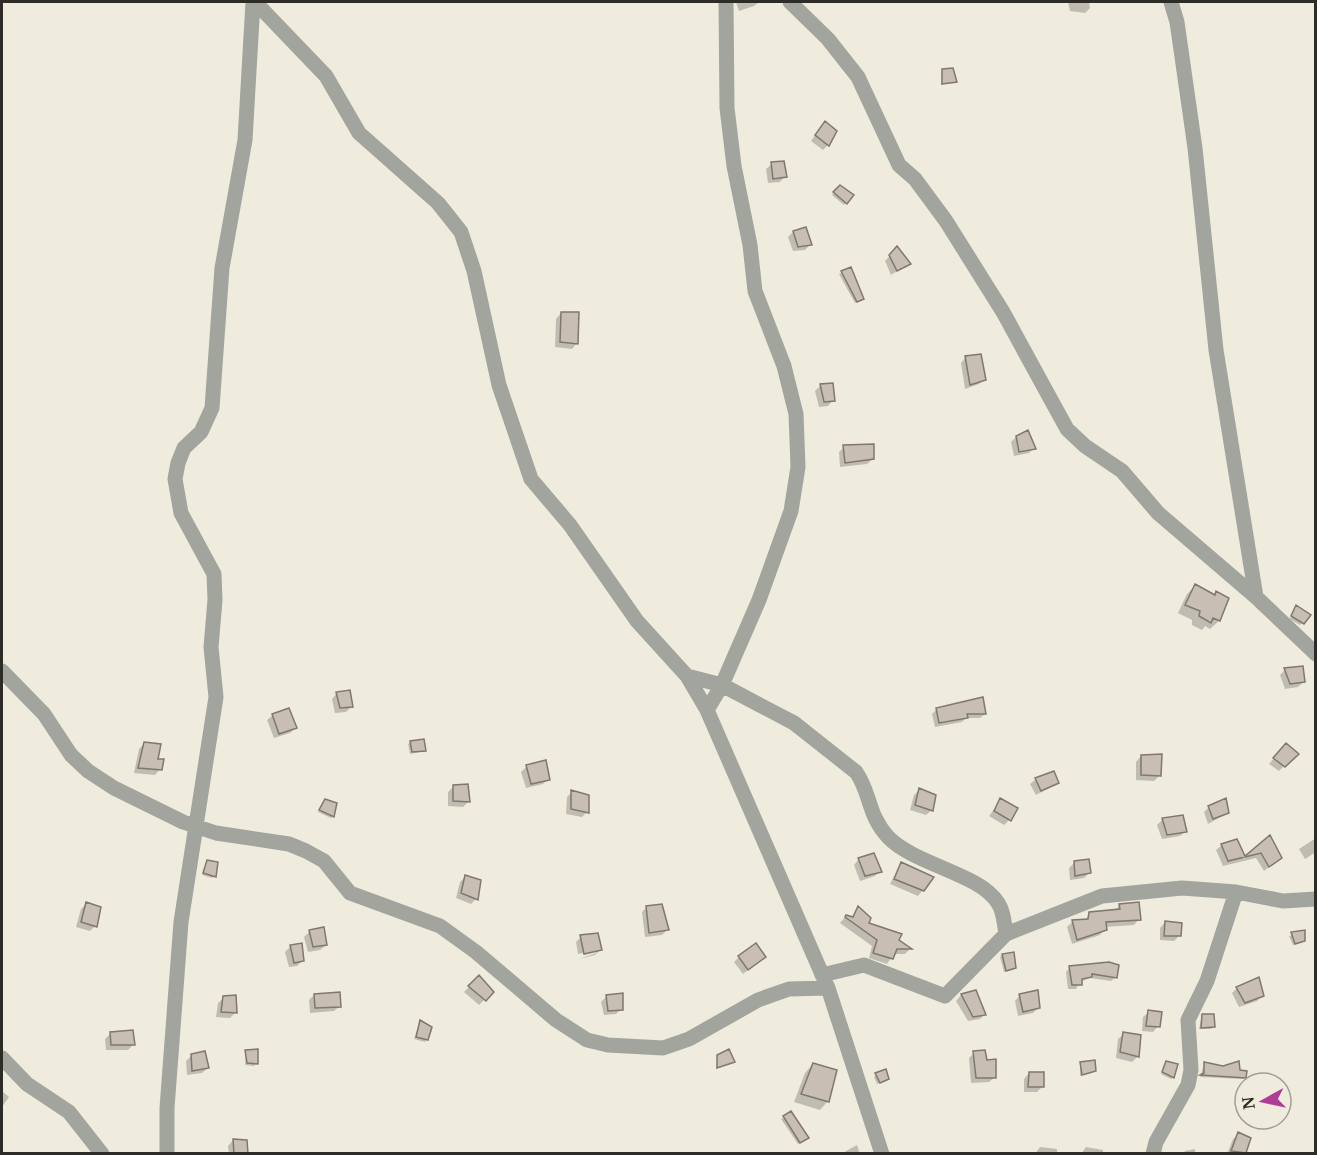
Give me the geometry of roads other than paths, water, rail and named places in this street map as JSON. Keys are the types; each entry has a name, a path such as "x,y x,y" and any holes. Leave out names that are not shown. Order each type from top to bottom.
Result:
{"street":[{"path":"254,2 326,76 359,134 438,203 461,232 474,271 499,385 531,479 570,525 637,621 687,676 707,710 825,981 882,1154"},
{"path":"167,1154 166,1108 181,922 216,697 211,647 216,586 208,560 181,513 176,479 178,463 184,448 201,432 212,408 222,268 238,192 245,140 254,2"},
{"path":"707,710 722,685 759,600 790,511 798,467 796,414 783,366 755,291 750,245 734,166 727,108 726,2"},
{"path":"790,2 828,39 858,77 900,165 927,196 1004,312 1067,429 1085,446 1122,471 1158,513 1256,597 1316,654"},
{"path":"1171,2 1177,22 1195,148 1216,350 1256,597"},
{"path":"2,671 44,714 71,754 88,771 114,788 195,826 216,832 289,844 306,851 324,861 350,893 440,926 476,952 556,1020 587,1040 608,1045 663,1048 689,1040 758,1000 789,989 825,981 864,965 945,996 1006,934 1102,896 1182,888 1236,892 1283,901 1316,899"},
{"path":"687,676 722,685 794,723 856,772 862,780 871,813 888,838 909,854 951,871 992,895 1002,910 1006,934"},
{"path":"1153,1154 1156,1142 1188,1085 1191,1070 1188,1020 1207,981 1236,892"},
{"path":"2,1058 27,1084 69,1112 102,1154"}]}
